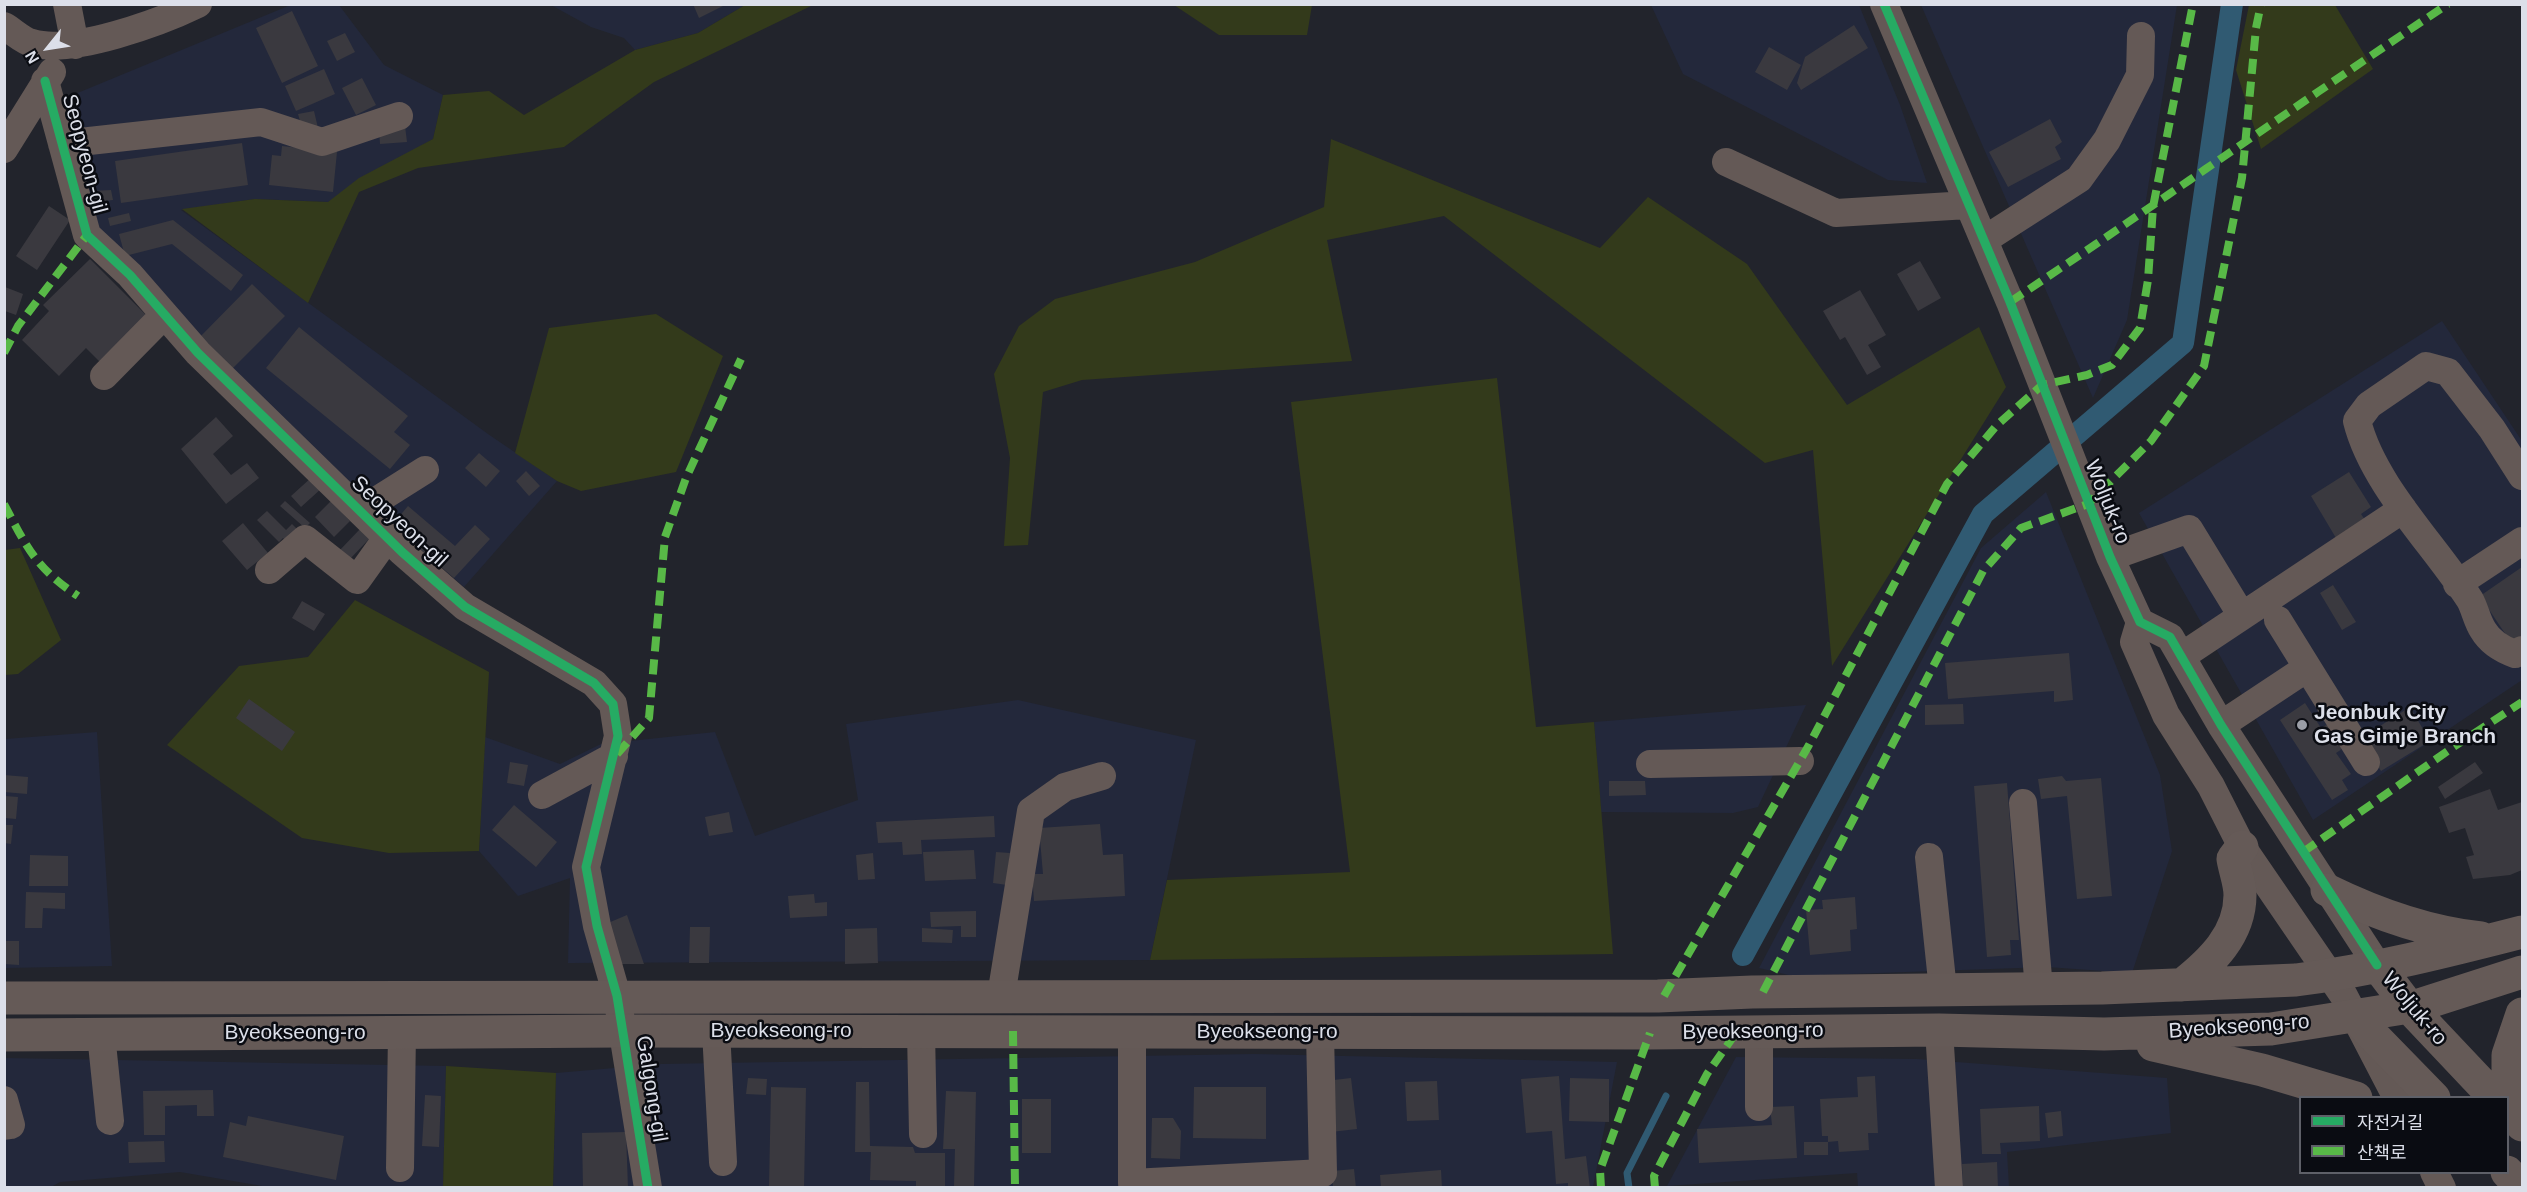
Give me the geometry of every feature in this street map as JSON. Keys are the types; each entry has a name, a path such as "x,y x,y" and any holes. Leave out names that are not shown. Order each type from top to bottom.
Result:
{"main road":[{"path":"2182,986 2212,962 2229,938 2239,910 2240,893 2233,859 2242,847"},
{"path":"2327,890 2370,911 2420,927 2507,936"},
{"name":"Byeokseong-ro","path":"4,998 1658,996 1752,992 2182,986 2328,976 2446,952 2507,936"},
{"name":"Woljuk-ro","path":"2377,965 2409,1007 2492,1096"},
{"name":"Byeokseong-ro","path":"4,1035 623,1030 1650,1033 1759,1030 1939,1030 2104,1034 2271,1029 2409,1007 2523,972"},
{"path":"2508,1096 2508,1055 2523,1014"},
{"name":"Woljuk-ro","path":"2354,1016 2432,1096"},
{"path":"2104,1034 2262,1070 2349,1096"},
{"path":"2509,1111 2523,1125"},
{"path":"2508,1174 2522,1188"}],"street":[{"path":"67,4 75,45"},
{"path":"4,26 32,43 75,45 172,17 198,4"},
{"name":"Woljuk-ro","path":"1884,4 1984,240 2110,557 2140,622 2170,637 2221,725 2377,965"},
{"path":"1984,240 2079,179 2107,140 2140,75 2141,36"},
{"path":"4,149 45,81 75,45"},
{"name":"Seopyeon-gil","path":"45,81 87,235 130,275 198,353 387,538 465,608 594,683 613,704 618,736 615,756 586,867 597,926 618,996"},
{"path":"62,144 261,122 321,142 399,116"},
{"path":"1726,162 1836,213 1968,205"},
{"path":"104,376 164,315"},
{"path":"2523,477 2492,429 2448,372 2426,366 2369,405 2357,421 2362,444 2403,509 2471,602 2483,630 2500,649 2515,654 2523,650"},
{"path":"360,511 425,470"},
{"path":"2182,656 2403,509"},
{"path":"2110,557 2189,529 2242,616"},
{"path":"269,570 305,539 357,580 387,538"},
{"path":"2457,584 2523,541"},
{"path":"2278,620 2366,762"},
{"name":"Woljuk-ro","path":"2140,622 2134,642 2166,715 2211,786 2242,847 2328,976 2344,996 2354,1016"},
{"path":"2221,725 2307,668"},
{"path":"542,795 615,756"},
{"path":"1650,764 1800,761"},
{"path":"1000,996 1031,811 1065,787 1102,776"},
{"path":"2023,802 2039,989"},
{"path":"1929,857 1942,990"},
{"name":"Galgong-gil","path":"618,996 648,1188"},
{"path":"2354,1016 2396,1096"},
{"path":"1759,1030 1759,1107"},
{"path":"1939,1030 1949,1188"},
{"path":"716,1031 723,1162"},
{"path":"921,1031 923,1134"},
{"path":"1132,1031 1132,1183 1323,1173 1320,1032"},
{"path":"400,1168 402,1032"},
{"path":"101,1034 110,1121"},
{"path":"4,1100 11,1125 4,1125"},
{"path":"2435,1174 2442,1188"}],"shaded area":[{"path":"293,4 339,5 384,65 443,95 433,139 328,202 255,199 181,210 488,434 557,481 464,587 355,493 101,236 63,99"},
{"path":"551,5 745,5 698,33 635,50 624,38 591,27"},
{"path":"1651,5 1859,5 1900,105 1927,183 1888,180 1683,74"},
{"path":"1921,5 2177,5 2127,320 2093,398"},
{"path":"2442,321 2522,441 2522,680 2313,820 2139,513"},
{"path":"2046,492 2160,775 2172,851 2132,973 2047,967 1793,976 1759,968 1981,548"},
{"path":"1018,700 1196,740 1150,960 568,963 570,878 518,896 479,851 485,737 560,764 601,744 715,732 755,836 858,800 846,724"},
{"path":"1806,705 1758,807 1733,813 1601,812 1594,722"},
{"path":"97,732 112,966 5,968 5,739"},
{"path":"1254,1054 1617,1062 1593,1187 553,1188 556,1073 661,1064"},
{"path":"1736,1057 1917,1059 2167,1078 2171,1133 2007,1152 2009,1187 1858,1187 1857,1173 1667,1186"},
{"path":"5,1058 446,1066 443,1187 268,1187 180,1172 60,1182 51,1187 5,1188"}],"green space":[{"path":"745,5 813,5 654,82 564,147 418,168 359,192 308,303 182,209 255,199 328,202 359,178 433,139 443,95 489,91 524,115 635,50 698,33"},
{"path":"1174,5 1312,5 1307,35 1219,35"},
{"path":"2249,5 2335,5 2373,69 2261,149 2236,70"},
{"path":"1331,139 1600,248 1648,197 1747,264 1847,405 1979,327 2006,387 1832,666 1813,450 1765,463 1444,216 1327,240 1352,361 1082,380 1043,392 1028,545 1004,546 1010,458 994,374 1019,326 1055,299 1195,262 1324,207"},
{"path":"656,314 723,356 676,472 581,491 557,481 515,453 549,328"},
{"path":"1497,378 1536,727 1594,722 1613,954 1150,960 1167,880 1350,872 1291,402"},
{"path":"20,548 61,640 18,674 5,675 5,550"},
{"path":"355,600 489,672 479,851 389,853 302,838 167,745 239,666 308,657"},
{"path":"446,1066 556,1073 553,1187 443,1187"}],"building":[{"path":"693,4 727,4 699,18"},
{"path":"292,11 318,66 282,83 256,28"},
{"path":"1854,25 1868,48 1801,90 1797,83 1805,57"},
{"path":"345,33 355,52 337,61 327,41"},
{"path":"1769,47 1801,65 1787,90 1755,72"},
{"path":"324,69 335,94 296,111 285,86"},
{"path":"362,78 376,105 356,115 342,88"},
{"path":"314,111 318,128 303,132 298,114"},
{"path":"2050,119 2062,142 2055,147 2061,159 2008,187 1989,152"},
{"path":"405,126 407,142 380,144 379,129"},
{"path":"242,143 248,185 121,203 115,161"},
{"path":"282,146 337,152 333,192 269,185 272,155 281,156"},
{"path":"111,190 113,200 93,202 92,191"},
{"path":"49,206 70,220 37,270 16,256"},
{"path":"129,213 131,221 110,226 108,218"},
{"path":"173,220 243,275 231,291 172,244 125,256 119,234"},
{"path":"90,259 147,316 101,363 86,348 59,376 22,340 49,311 43,305"},
{"path":"1920,261 1941,298 1918,311 1897,274"},
{"path":"252,284 285,316 229,372 197,340"},
{"path":"5,287 23,294 16,315 5,311"},
{"path":"1860,290 1886,335 1868,345 1881,367 1867,375 1845,337 1840,340 1823,311"},
{"path":"299,327 408,416 394,432 410,445 390,469 266,368"},
{"path":"216,417 233,436 213,454 231,475 247,463 259,478 226,504 181,449"},
{"path":"479,453 500,471 486,487 465,468"},
{"path":"526,471 540,486 529,496 516,481"},
{"path":"2349,472 2371,507 2361,514 2365,520 2336,538 2311,496"},
{"path":"312,477 322,488 301,507 291,496"},
{"path":"285,501 310,523 305,528 280,506"},
{"path":"331,501 350,521 334,537 315,517"},
{"path":"408,506 455,546 475,525 490,539 454,578 392,525"},
{"path":"267,511 286,530 292,524 300,532 288,543 283,538 279,542 257,520"},
{"path":"243,523 268,553 247,570 222,541"},
{"path":"360,529 370,538 350,559 340,550"},
{"path":"2522,567 2522,636 2512,644 2480,596"},
{"path":"2333,585 2356,622 2342,630 2320,593"},
{"path":"302,601 325,614 314,631 292,618"},
{"path":"2069,653 2073,700 2054,702 2054,691 1948,699 1945,663"},
{"path":"249,699 295,732 282,751 236,718"},
{"path":"2305,703 2321,728 2333,721 2348,745 2336,753 2351,774 2342,780 2348,790 2332,800 2280,720"},
{"path":"1963,704 1964,724 1925,725 1925,705"},
{"path":"2410,707 2430,741 2381,771 2361,738"},
{"path":"510,762 528,765 524,786 507,783"},
{"path":"2475,762 2483,773 2445,799 2438,787"},
{"path":"4,775 28,777 27,794 4,792"},
{"path":"2062,776 2066,781 2101,778 2112,896 2077,899 2067,796 2041,799 2038,779"},
{"path":"1609,781 1645,781 1646,795 1609,796"},
{"path":"2007,783 2019,940 2010,940 2011,955 1987,957 1974,786"},
{"path":"2490,789 2498,810 2522,802 2522,870 2510,875 2473,879 2466,857 2474,855 2465,828 2449,833 2439,807"},
{"path":"5,796 18,797 16,819 5,818"},
{"path":"514,805 557,842 536,867 492,830"},
{"path":"729,812 733,832 709,836 705,817"},
{"path":"994,816 995,837 921,840 922,854 903,855 902,842 878,843 876,822"},
{"path":"1100,824 1103,855 1123,854 1125,896 1034,901 1032,874 1043,874 1039,828"},
{"path":"4,825 13,825 11,844 4,843"},
{"path":"974,850 976,879 925,881 923,852"},
{"path":"996,852 1010,853 1007,885 993,883"},
{"path":"873,853 875,879 858,880 856,855"},
{"path":"30,855 68,856 68,886 29,886"},
{"path":"26,892 65,893 65,909 43,908 42,928 25,928"},
{"path":"814,894 815,903 827,902 827,916 790,918 788,896"},
{"path":"1855,897 1857,929 1850,930 1851,951 1810,955 1806,910 1823,909 1822,900"},
{"path":"976,911 976,937 961,937 961,926 931,927 930,912"},
{"path":"627,915 644,964 621,964 608,923"},
{"path":"690,927 710,927 709,963 689,963"},
{"path":"877,928 878,963 845,964 845,929"},
{"path":"922,928 953,930 952,943 922,942"},
{"path":"4,941 19,941 19,965 4,964"},
{"path":"1559,1076 1565,1159 1586,1156 1590,1188 1568,1188 1568,1183 1556,1184 1552,1131 1526,1133 1521,1079"},
{"path":"1875,1076 1878,1133 1868,1133 1869,1150 1839,1152 1838,1141 1828,1142 1828,1136 1822,1136 1820,1099 1858,1097 1857,1077"},
{"path":"748,1078 767,1079 766,1095 746,1094"},
{"path":"1351,1078 1357,1129 1331,1132 1325,1081"},
{"path":"1570,1078 1609,1079 1609,1122 1569,1121"},
{"path":"1437,1081 1439,1120 1407,1121 1405,1082"},
{"path":"856,1082 869,1082 870,1146 913,1147 915,1153 945,1153 945,1188 916,1188 916,1181 870,1180 871,1152 855,1152"},
{"path":"771,1087 806,1088 804,1188 769,1187"},
{"path":"1194,1087 1266,1087 1266,1139 1193,1138"},
{"path":"213,1090 214,1116 197,1116 197,1105 165,1106 165,1135 144,1135 143,1091"},
{"path":"946,1091 976,1092 974,1186 954,1186 955,1149 943,1149"},
{"path":"425,1095 441,1096 439,1147 422,1146"},
{"path":"1022,1099 1051,1099 1051,1153 1022,1153"},
{"path":"1794,1106 1797,1158 1699,1163 1697,1129 1772,1125 1770,1107"},
{"path":"2039,1106 2040,1141 2000,1143 2001,1154 1982,1154 1980,1109"},
{"path":"2061,1111 2063,1136 2048,1138 2045,1113"},
{"path":"248,1116 344,1136 336,1180 223,1157 230,1122 246,1126"},
{"path":"1152,1118 1173,1118 1181,1131 1180,1159 1151,1158"},
{"path":"626,1132 628,1188 583,1188 582,1133"},
{"path":"164,1141 165,1162 129,1163 128,1142"},
{"path":"1804,1142 1828,1142 1828,1155 1804,1155"},
{"path":"1997,1162 1998,1188 1963,1188 1962,1164"},
{"path":"1354,1169 1356,1188 1333,1188 1332,1171"},
{"path":"1441,1170 1442,1188 1381,1188 1380,1175"}],"waterway":[{"path":"1743,955 1983,514 2183,343 2232,4"},
{"path":"1629,1188 1627,1173 1666,1096"}],"marked path":[{"path":"1664,996 1809,745 1947,484 1997,425 2042,385 2087,375 2112,365 2140,328 2148,280 2153,207 2193,4"},
{"path":"1763,992 1983,571 2021,528 2088,504 2151,441 2204,366 2242,178 2256,28 2261,4"},
{"path":"2010,302 2448,4"},
{"path":"4,353 18,326 87,235"},
{"path":"617,754 649,718 665,537 686,478 741,359"},
{"path":"4,504 19,533 42,566 78,596"},
{"path":"2303,852 2522,702"},
{"path":"1655,1188 1654,1176 1707,1074 1738,1030"},
{"path":"1013,1031 1015,1188"},
{"path":"1601,1188 1600,1170 1650,1033"}],"cycle path":[{"path":"1884,4 2010,302 2110,557 2140,622 2170,637 2221,725 2377,965"},
{"path":"45,81 87,235 130,275 198,353 402,552 465,607 594,683 613,704 618,736 586,867 597,926 617,996 648,1188"}],"place":[{"name":"Jeonbuk City Gas Gimje Branch","path":"2302,725"}]}
